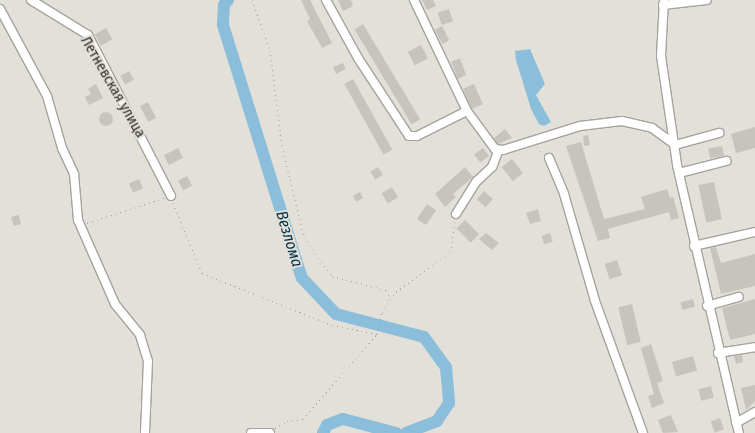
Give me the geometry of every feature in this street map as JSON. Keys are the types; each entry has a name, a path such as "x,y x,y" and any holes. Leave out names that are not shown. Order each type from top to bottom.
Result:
{"street":[{"name":"Летневская улица","path":"31,0 88,35 171,196"},
{"path":"326,0 358,58 409,136 417,136 467,111"},
{"path":"414,0 467,111 492,146 499,150 580,126 622,121 652,128 674,145"},
{"path":"707,0 663,2 661,56 674,145 694,246 718,353 739,433"},
{"path":"0,9 20,42 47,96 62,148 74,174 81,225 115,304 140,335 148,361 145,433"},
{"path":"674,145 719,133"},
{"path":"456,214 476,181 492,167 499,150"},
{"path":"549,158 564,194 595,301 643,433"},
{"path":"679,173 726,161"},
{"path":"694,246 755,232"},
{"path":"707,306 738,297"},
{"path":"718,353 755,347"},
{"path":"736,423 755,412"},
{"path":"251,433 269,432"}],"path":[{"path":"252,0 263,31 275,79 282,146 304,237 332,276 386,290 389,295 386,306"},
{"path":"532,141 549,158"},
{"path":"81,225 171,196 202,273 332,325 377,334"},
{"path":"269,432 287,422 303,419 377,334 382,312 396,292 451,252 456,214"}],"water":[{"path":"530,49 545,84 536,95 551,122 544,126 539,124 531,109 516,60 515,51"}],"building":[{"path":"301,0 310,0 332,43 322,48 307,21 310,19"},
{"path":"338,0 351,0 353,6 343,11"},
{"path":"422,0 433,0 436,6 427,10"},
{"path":"449,9 453,21 442,25 438,13"},
{"path":"363,24 420,119 412,124 354,29"},
{"path":"442,26 449,40 442,44 435,30"},
{"path":"106,28 112,39 101,46 95,34"},
{"path":"421,45 428,58 415,65 408,52"},
{"path":"460,58 466,75 458,79 451,62"},
{"path":"343,63 346,69 336,74 333,67"},
{"path":"129,71 134,80 125,85 120,76"},
{"path":"353,79 392,150 384,155 344,84"},
{"path":"96,84 103,98 89,105 85,97 91,94 88,89"},
{"path":"474,84 483,104 472,109 463,89"},
{"path":"148,102 156,118 148,122 140,106"},
{"path":"106,112 111,114 113,119 111,124 106,126 101,124 99,119 101,114"},
{"path":"755,127 755,148 736,153 731,134"},
{"path":"505,129 512,138 498,144 494,138"},
{"path":"588,135 590,145 584,146 583,136"},
{"path":"581,142 604,219 645,209 641,197 667,189 670,198 673,197 679,218 671,220 669,212 608,229 610,238 598,241 566,146"},
{"path":"722,146 724,156 710,158 708,149"},
{"path":"178,148 183,158 169,165 164,155"},
{"path":"483,148 489,156 480,163 474,155"},
{"path":"512,159 523,173 513,181 502,167"},
{"path":"378,167 383,175 375,179 370,172"},
{"path":"465,167 473,177 453,194 456,197 445,207 435,194"},
{"path":"187,176 192,186 183,190 178,181"},
{"path":"139,179 143,188 133,193 129,183"},
{"path":"714,182 722,219 706,222 698,185"},
{"path":"392,187 398,197 388,203 382,193"},
{"path":"484,191 493,199 486,207 477,199"},
{"path":"360,192 363,198 356,202 353,196"},
{"path":"427,204 436,210 426,225 417,219"},
{"path":"538,209 541,221 530,224 526,213"},
{"path":"19,215 21,224 14,226 11,217"},
{"path":"465,220 479,234 471,243 457,228"},
{"path":"486,233 499,243 492,250 479,239"},
{"path":"550,233 553,242 544,244 541,236"},
{"path":"716,247 721,263 755,254 755,286 721,294 710,248"},
{"path":"617,260 622,275 610,279 605,264"},
{"path":"693,299 695,307 682,310 680,302"},
{"path":"755,299 755,334 730,340 722,308"},
{"path":"632,304 641,342 627,345 618,307"},
{"path":"651,344 663,381 657,383 664,403 652,408 648,396 654,394 641,348"},
{"path":"742,355 743,362 736,364 734,356"},
{"path":"693,356 697,370 676,376 672,362"},
{"path":"755,385 755,401 746,410 741,388"},
{"path":"711,386 714,398 701,401 698,389"},
{"path":"671,415 678,432 663,433 658,420"},
{"path":"720,418 724,429 715,433 711,421"}],"waterway":[{"name":"Везлома","path":"228,0 224,5 223,25 302,278 336,314 424,337 446,367 449,403 437,421 406,433"},
{"name":"Везлома","path":"323,433 327,425 343,419 396,433"}]}
